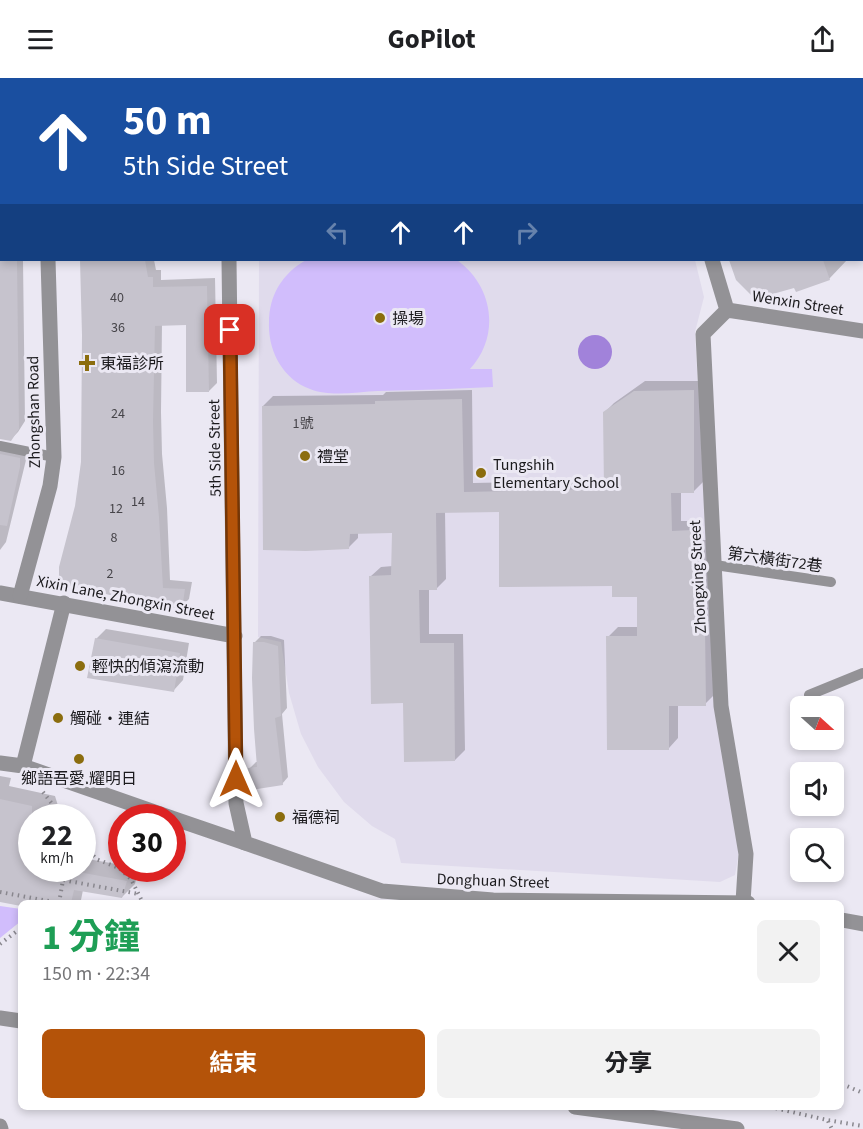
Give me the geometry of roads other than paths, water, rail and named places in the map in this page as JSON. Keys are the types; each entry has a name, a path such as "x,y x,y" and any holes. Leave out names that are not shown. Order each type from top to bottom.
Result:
{"street":[{"name":"Zhongshan Road","path":"20,596 51,486 54,457 48,261"},
{"name":"5th Side Street","path":"229,261 234,636"},
{"path":"712,261 727,310"},
{"name":"Wenxin Street","path":"727,310 863,331"},
{"name":"Zhongxing Street","path":"727,310 703,334 721,706 746,854 745,900"},
{"name":"Xixin Lane, Zhongxin Street","path":"0,593 234,636"},
{"path":"23,766 64,603"},
{"path":"234,636 236,802 245,843"},
{"name":"Donghuan Street","path":"0,763 23,766 132,804"},
{"name":"Donghuan Street","path":"186,823 382,891 493,900"},
{"path":"844,920 863,924"},
{"path":"0,1018 18,1021"},
{"path":"597,1110 737,1129"}],"lane":[{"path":"0,446 54,457"},
{"name":"第六橫街72巷","path":"715,565 831,582"},
{"path":"809,695 863,673"}],"place":[{"name":"操場","path":"380,318"},
{"name":"東福診所","path":"87,363"},
{"name":"禮堂","path":"305,456"},
{"name":"Tungshih Elementary School","path":"481,473"},
{"name":"輕快的傾瀉流動","path":"80,666"},
{"name":"觸碰‧連結","path":"58,718"},
{"name":"鄉語吾愛.耀明日","path":"79,759"},
{"name":"福德祠","path":"280,817"}]}
